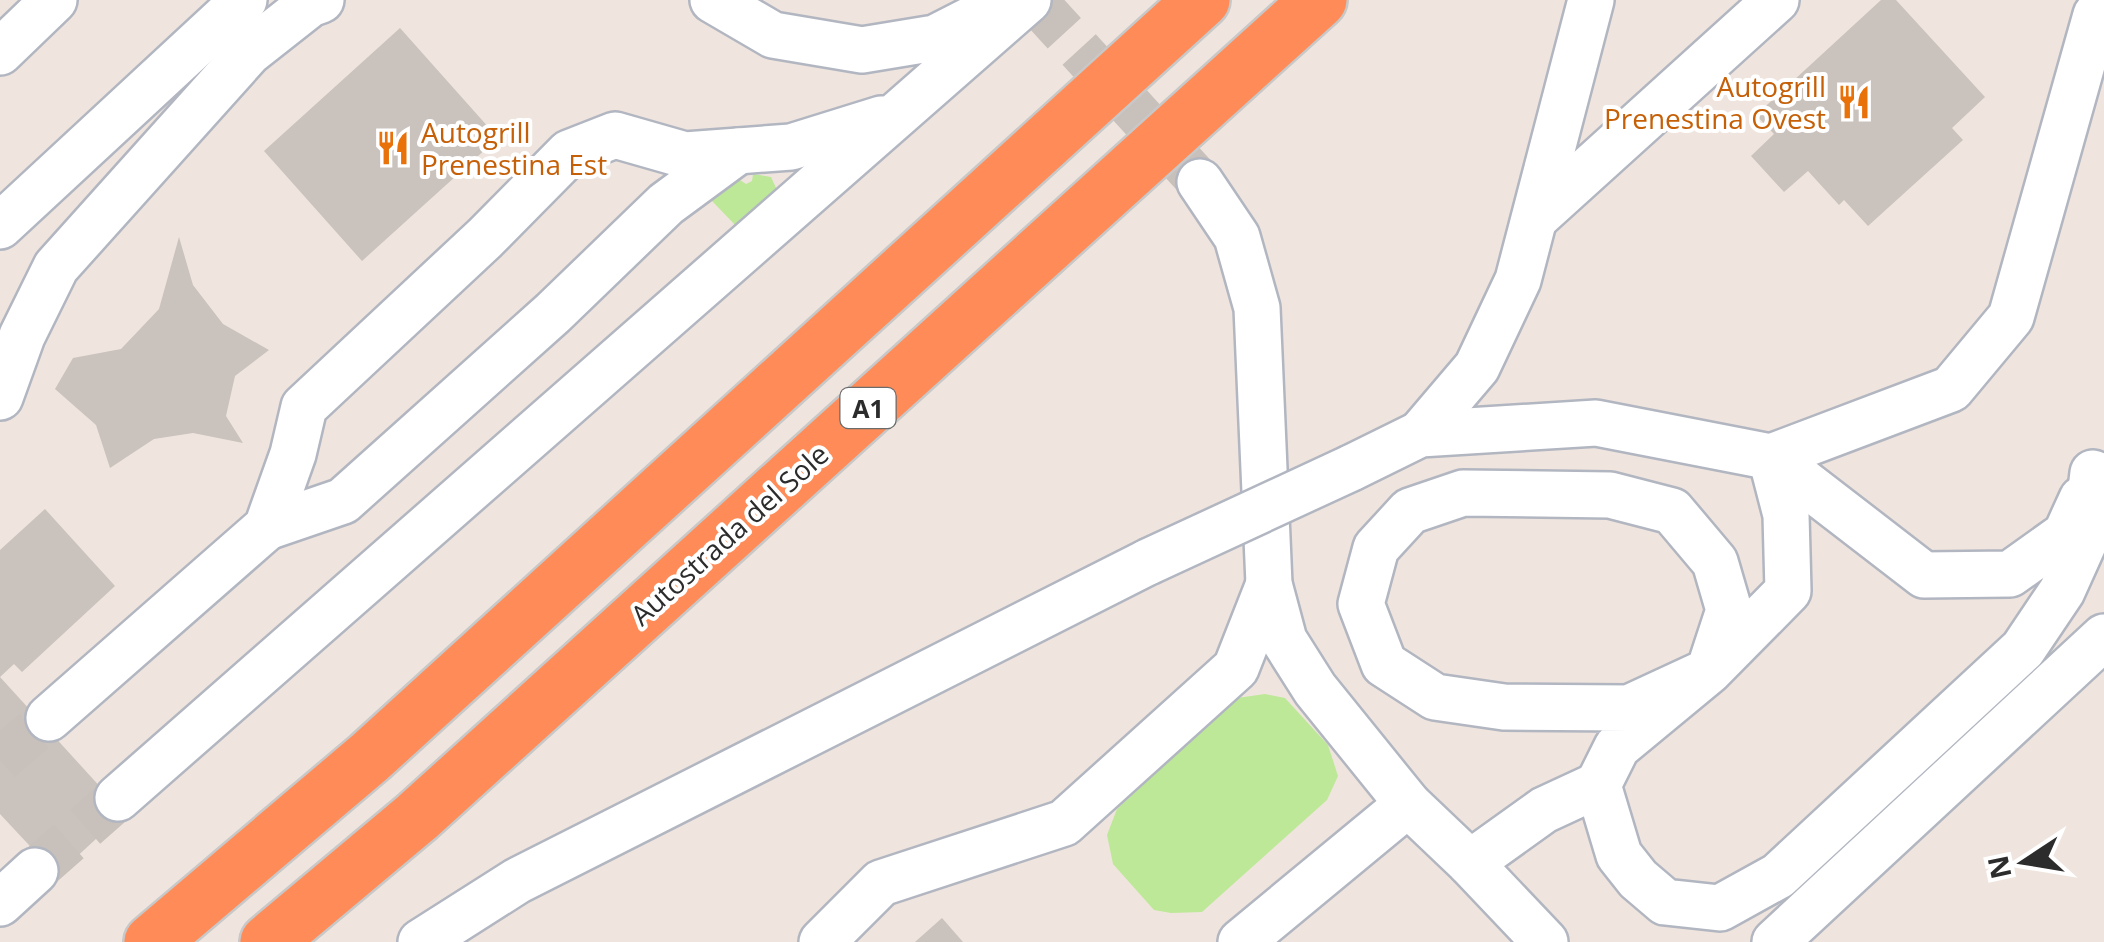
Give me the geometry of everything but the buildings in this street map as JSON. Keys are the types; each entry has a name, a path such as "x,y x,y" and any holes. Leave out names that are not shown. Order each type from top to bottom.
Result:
{"highway":[{"path":"152,942 370,757 1202,0"},
{"name":"Autostrada del Sole","path":"268,942 416,817 1319,0"}],"lane":[{"path":"0,52 54,0"},
{"path":"0,226 244,0"},
{"path":"0,396 22,336 56,267 250,52 310,4 321,0"},
{"path":"713,0 772,34 862,50 935,38 1009,0"},
{"path":"118,798 1028,0"},
{"path":"422,942 516,881 1148,562 1420,434 1478,367 1518,280 1591,0"},
{"path":"1534,218 1776,0"},
{"path":"1771,457 1952,390 2011,317 2096,15 2104,8"},
{"path":"267,527 293,454 304,407 485,238 569,153 615,135 684,155 791,147 897,114"},
{"path":"49,718 267,527 343,501 553,314 666,204 738,151"},
{"path":"1200,182 1236,238 1257,308 1269,584 1284,640 1314,689 1408,804 1545,942"},
{"path":"1420,434 1596,423 1771,457 1924,575 2010,574 2066,534 2098,460"},
{"path":"1470,863 1544,810 1598,785 1617,747 1709,671 1788,590 1786,515 1771,457"},
{"path":"1598,785 1619,855 1638,879 1665,902 1720,908 1778,876 2024,648 2062,591 2085,540 2098,460"},
{"path":"1463,493 1610,495 1672,511 1716,562 1728,610 1709,671 1629,708 1504,707 1435,697 1384,664 1360,604 1376,548 1410,511 1463,493"},
{"path":"822,942 881,883 1064,823 1236,668 1269,584"},
{"path":"1775,942 2104,637"},
{"path":"1241,942 1408,804"},
{"path":"0,903 35,871"}],"green space":[{"path":"753,174 771,177 777,190 773,200 740,230 712,201 740,180 746,184 752,181"},
{"path":"1265,694 1285,698 1328,745 1338,776 1327,800 1202,912 1154,910 1113,864 1107,835 1117,809 1237,698"}],"tunnel":[{"path":"1034,0 1200,182"},
{"path":"0,760 49,718"},
{"path":"35,871 118,798"}],"place":[{"name":"Autogrill Prenestina Ovest","path":"1854,102"},
{"name":"Autogrill Prenestina Est","path":"393,148"}]}
